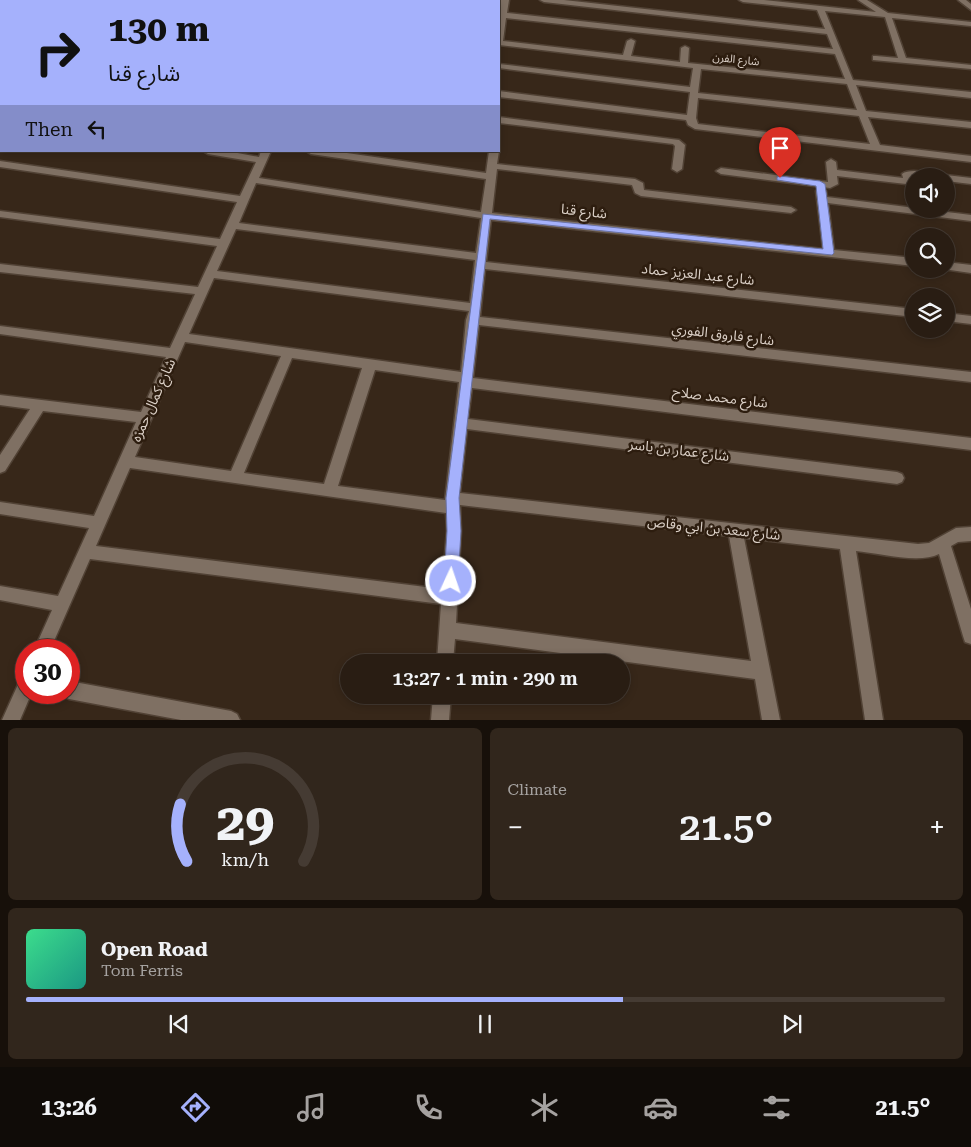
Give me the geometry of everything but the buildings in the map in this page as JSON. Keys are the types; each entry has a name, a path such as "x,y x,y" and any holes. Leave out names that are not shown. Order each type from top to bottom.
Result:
{"street":[{"path":"506,0 501,18 838,52"},
{"path":"544,0 831,32"},
{"path":"743,0 971,24"},
{"path":"862,0 888,16 903,61"},
{"path":"962,0 971,8"},
{"path":"820,8 877,148"},
{"path":"626,58 631,41"},
{"name":"شارع الفرن","path":"500,42 684,65 971,95"},
{"path":"684,65 685,48"},
{"path":"876,58 971,67"},
{"path":"500,66 694,93 971,125"},
{"path":"697,66 691,118 691,123 697,127 971,160"},
{"path":"500,94 691,118"},
{"path":"500,120 676,142 680,145 677,168"},
{"path":"219,152 264,156"},
{"path":"320,152 491,171 635,182 639,185 641,193 791,210"},
{"path":"446,654 450,598 453,503 473,314 494,152"},
{"name":"شارع كمال حمزه","path":"47,639 181,337 264,156"},
{"path":"0,164 243,200"},
{"path":"721,171 832,184 831,167 905,181"},
{"path":"955,179 971,182"},
{"name":"شارع قنا","path":"252,180 486,216 905,261"},
{"path":"820,184 829,253"},
{"path":"822,199 971,218"},
{"path":"0,214 224,243"},
{"name":"شارع عبد العزيز حماد","path":"232,225 480,261 905,312"},
{"path":"955,267 971,268"},
{"path":"0,268 202,291"},
{"name":"شارع فاروق الفوري","path":"210,274 473,314 971,377"},
{"path":"955,318 971,320"},
{"path":"0,330 174,353"},
{"name":"شارع محمد صلاح","path":"181,337 466,380 971,444"},
{"path":"235,477 288,352"},
{"path":"329,490 370,364"},
{"path":"0,400 145,418"},
{"path":"0,467 39,406"},
{"name":"شارع عمار بن ياسر","path":"461,423 897,478"},
{"name":"شارع سعد بن ابي وقاص","path":"126,462 329,490 918,550 931,550 956,535 971,534"},
{"path":"0,508 99,523"},
{"path":"735,530 771,720"},
{"path":"847,543 874,720"},
{"path":"943,543 971,636"},
{"path":"86,552 450,598"},
{"path":"0,593 63,604"},
{"path":"448,630 761,671"},
{"path":"80,692 231,720"},
{"path":"11,720 18,704"},
{"path":"440,720 441,704"}],"route":[{"path":"451,581 454,531 452,498 486,216 829,253 820,184 780,178"}]}
